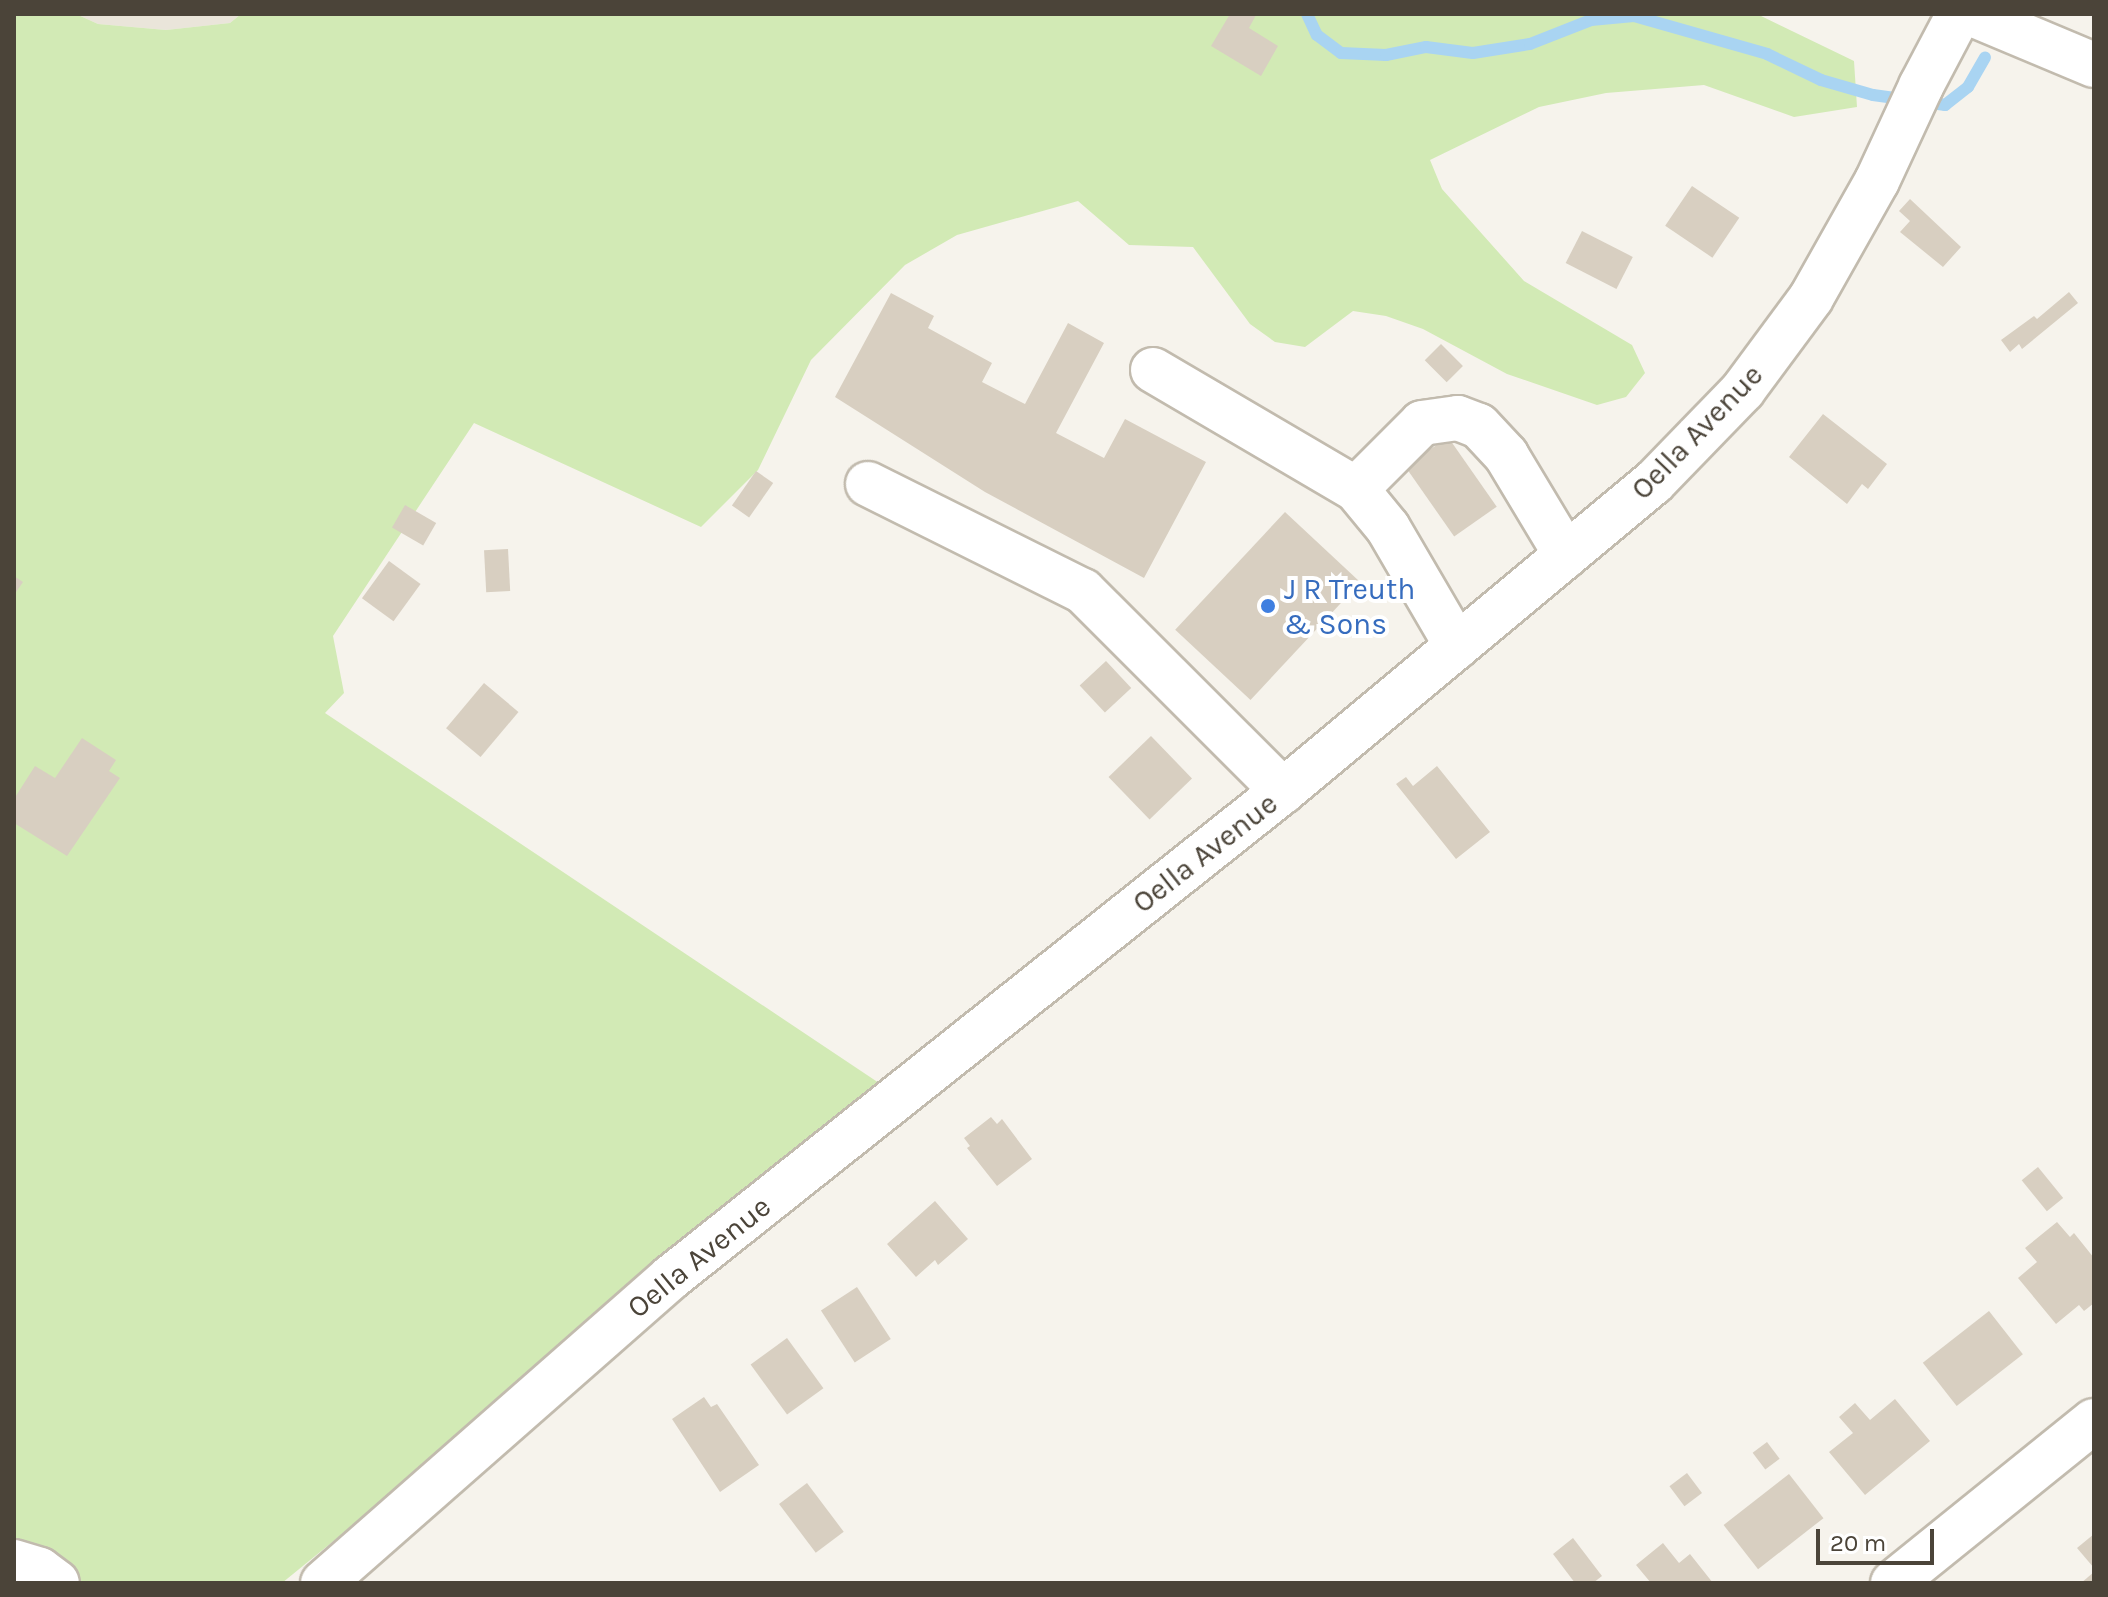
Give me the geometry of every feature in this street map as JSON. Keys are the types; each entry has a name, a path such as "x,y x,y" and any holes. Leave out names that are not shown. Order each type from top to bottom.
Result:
{"street":[{"name":"Oella Avenue","path":"323,1583 670,1278 1283,791 1654,482 1743,390 1811,298 1842,247 1959,14"},
{"path":"1972,14 2094,65"},
{"path":"1153,370 1356,489 1388,528 1457,646"},
{"path":"1356,489 1422,423 1458,418 1479,426 1506,455 1566,555"},
{"path":"868,484 1083,591 1283,791"},
{"path":"1893,1583 2094,1421"},
{"path":"14,1562 40,1570 57,1583"}],"shaded area":[{"path":"76,14 241,14 230,23 166,30 98,24"}],"green space":[{"path":"14,14 76,14 98,24 166,30 230,23 241,14 1757,14 1854,61 1857,107 1794,117 1704,85 1606,93 1539,107 1430,160 1442,189 1524,281 1632,345 1645,373 1626,397 1597,405 1507,374 1423,329 1386,316 1353,311 1305,347 1275,342 1250,324 1193,247 1129,245 1078,201 957,235 905,265 811,360 758,470 701,527 474,423 333,636 344,693 325,713 888,1089 282,1583 14,1583"}],"building":[{"path":"1230,14 1256,15 1249,28 1278,46 1261,76 1211,46"},
{"path":"1692,186 1739,218 1712,258 1665,226"},
{"path":"1910,199 1961,247 1943,267 1900,232 1910,221 1899,211"},
{"path":"1582,231 1633,257 1616,289 1566,263"},
{"path":"2069,292 2078,303 2022,349 2019,344 2010,352 2001,340 2034,316 2037,319"},
{"path":"891,293 934,316 928,328 992,363 982,382 1025,404 1068,323 1104,343 1056,433 1104,458 1125,419 1206,462 1144,578 985,492 835,397"},
{"path":"1441,344 1463,366 1447,382 1425,360"},
{"path":"1823,414 1887,464 1868,489 1862,484 1847,504 1789,457"},
{"path":"1448,437 1497,507 1454,536 1405,467"},
{"path":"756,471 773,483 749,517 732,505"},
{"path":"405,505 436,523 423,546 392,528"},
{"name":"J R Treuth & Sons","path":"1285,512 1360,582 1251,700 1175,630"},
{"path":"508,549 510,591 486,592 484,550"},
{"path":"389,561 421,584 394,621 362,598"},
{"path":"14,576 23,582 14,595"},
{"path":"1106,661 1131,688 1105,713 1080,686"},
{"path":"484,683 518,712 481,757 446,728"},
{"path":"1151,736 1192,778 1150,819 1109,777"},
{"path":"82,738 116,760 109,771 120,778 67,856 14,823 14,799 35,766 55,778"},
{"path":"1437,766 1490,832 1456,859 1396,784 1406,777 1413,786"},
{"path":"991,1117 997,1124 1002,1119 1032,1159 997,1186 967,1148 970,1146 964,1138"},
{"path":"2038,1167 2063,1198 2047,1211 2022,1180"},
{"path":"935,1201 968,1239 938,1265 935,1260 916,1277 887,1244"},
{"path":"2057,1222 2070,1237 2074,1233 2094,1258 2094,1303 2084,1311 2079,1305 2056,1324 2018,1278 2037,1262 2025,1248"},
{"path":"857,1287 891,1339 855,1362 821,1310"},
{"path":"1989,1311 2023,1354 1957,1406 1923,1363"},
{"path":"787,1338 823,1388 787,1415 751,1364"},
{"path":"704,1397 711,1407 717,1404 759,1465 720,1492 672,1419"},
{"path":"1895,1399 1930,1441 1865,1495 1829,1452 1853,1433 1839,1417 1855,1403 1870,1420"},
{"path":"1767,1442 1780,1459 1765,1470 1753,1453"},
{"path":"1687,1473 1702,1493 1684,1506 1669,1486"},
{"path":"1789,1474 1823,1518 1758,1569 1724,1525"},
{"path":"807,1483 844,1532 816,1553 779,1504"},
{"path":"2094,1534 2094,1568 2077,1548"},
{"path":"1573,1538 1602,1576 1593,1583 1575,1583 1553,1554"},
{"path":"1663,1543 1679,1563 1690,1554 1713,1583 1651,1583 1636,1565"},
{"path":"2094,1572 2094,1583 2081,1583"}],"waterway":[{"path":"1307,14 1317,35 1341,53 1386,55 1426,47 1473,53 1530,44 1591,20 1634,16 1767,54 1821,80 1873,95 1945,105 1968,87 1985,57"}],"place":[{"name":"J R Treuth & Sons","path":"1268,606"}]}
